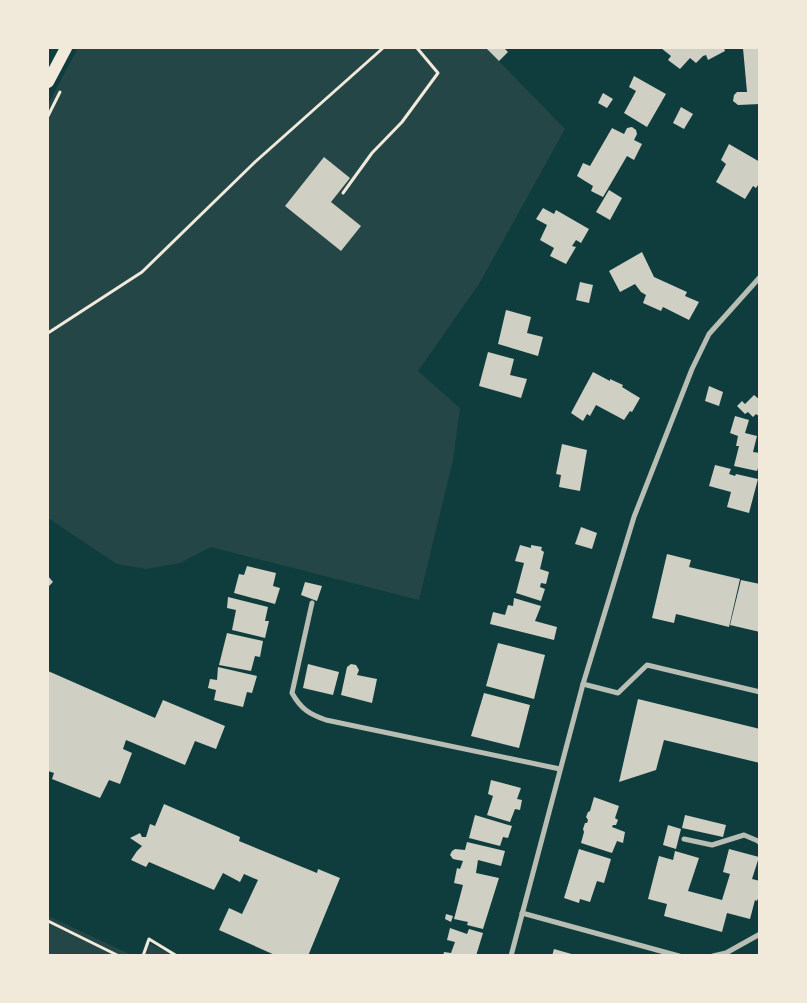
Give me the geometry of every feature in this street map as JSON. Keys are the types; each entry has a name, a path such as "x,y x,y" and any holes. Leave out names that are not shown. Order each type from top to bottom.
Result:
{"main road":[{"path":"48,82 66,48"}],"street":[{"path":"510,956 583,684 634,517 692,369 709,334 760,277"},
{"path":"312,603 292,693 298,704 310,714 326,720 560,769"},
{"path":"583,684 618,693 647,664 760,692"},
{"path":"684,839 712,845 744,834 760,843"},
{"path":"522,913 680,956"},
{"path":"713,956 726,953 760,934"}],"path":[{"path":"48,333 142,272 255,162 383,48"},
{"path":"343,193 372,153 402,122 438,73 417,48"},
{"path":"48,921 119,956"},
{"path":"142,956 149,939 178,956"}],"shaded area":[{"path":"78,48 486,48 565,129 479,284 418,371 460,408 453,460 419,600 211,547 180,563 146,569 117,564 48,518 48,104"},
{"path":"48,916 132,955 48,955"},
{"path":"146,942 175,955 140,956"}],"building":[{"path":"486,48 504,48 508,52 499,61"},
{"path":"661,48 724,48 725,51 708,60 706,55 703,56 696,63 690,58 680,69 668,60 671,56"},
{"path":"743,48 760,48 760,104 738,105 733,101 734,95 737,92 747,92"},
{"path":"634,76 666,94 647,127 624,113 636,91 629,87"},
{"path":"603,93 613,99 607,108 598,103"},
{"path":"681,107 693,114 684,129 673,123"},
{"path":"632,127 636,130 637,134 634,140 642,144 634,160 627,156 603,197 591,191 593,186 577,176 583,163 590,166 612,128 624,134 627,128"},
{"path":"729,144 760,162 760,182 756,188 753,186 745,199 716,182 726,164 721,160"},
{"path":"324,157 350,178 331,202 361,226 341,251 285,206"},
{"path":"609,190 622,198 610,220 596,212"},
{"path":"543,208 554,214 556,210 589,229 581,243 576,240 572,246 576,247 566,264 550,256 554,248 540,240 547,225 536,219"},
{"path":"642,252 654,277 687,292 685,296 699,302 689,320 663,307 661,311 643,303 646,295 635,284 620,292 609,271"},
{"path":"580,282 593,285 589,303 576,300"},
{"path":"506,310 531,317 527,333 543,337 538,356 498,344"},
{"path":"488,352 514,359 510,375 527,379 521,398 479,386"},
{"path":"593,372 623,385 622,387 640,398 632,412 630,411 624,420 596,405 590,416 587,414 583,421 571,413"},
{"path":"709,386 723,392 719,406 705,401"},
{"path":"754,395 760,400 760,417 756,414 753,417 748,412 745,414 737,406 742,401 745,404"},
{"path":"735,416 749,420 745,433 757,436 753,452 760,453 757,471 734,466 739,446 736,446 738,436 730,433"},
{"path":"562,444 587,450 580,491 559,487 561,475 556,474"},
{"path":"715,465 731,469 729,474 735,476 736,474 758,479 749,513 727,507 731,492 709,486"},
{"path":"581,527 597,533 592,549 575,544"},
{"path":"520,545 531,548 531,545 542,547 541,550 544,552 540,569 549,572 546,584 541,583 540,587 545,589 541,601 516,593 524,563 515,561"},
{"path":"667,554 691,560 689,567 740,579 729,627 676,614 674,623 652,618"},
{"path":"247,566 276,573 273,586 280,588 275,604 234,593 239,574 244,575"},
{"path":"48,576 53,582 48,587"},
{"path":"741,580 760,584 760,632 730,625"},
{"path":"305,582 322,586 317,601 301,595"},
{"path":"228,597 268,607 265,621 269,621 265,638 232,630 236,610 227,608"},
{"path":"514,598 541,606 535,621 557,627 554,640 490,624 493,612 505,615 508,605 513,606"},
{"path":"227,633 263,641 260,657 255,656 251,671 219,665"},
{"path":"498,643 545,655 534,699 486,686"},
{"path":"308,664 339,672 333,695 303,688"},
{"path":"351,664 356,665 359,670 357,675 377,679 372,703 341,695 347,667"},
{"path":"218,667 257,676 252,693 247,692 243,707 214,700 216,690 208,688 210,679 217,680"},
{"path":"48,671 155,718 163,700 225,726 216,749 195,741 185,765 126,740 123,749 132,753 120,784 109,780 100,798 52,779 54,773 48,771"},
{"path":"484,693 530,705 519,748 471,736"},
{"path":"638,699 760,729 760,763 664,740 656,770 619,782"},
{"path":"491,780 521,788 517,799 522,800 520,810 515,809 510,822 487,815 493,796 488,794"},
{"path":"594,797 619,806 615,818 618,820 616,825 612,827 625,832 623,843 617,841 612,853 581,843 583,829 588,820 586,817"},
{"path":"164,804 240,837 239,841 317,873 318,869 340,878 308,956 277,956 219,930 229,908 242,914 258,880 244,874 240,882 223,873 214,890 149,862 146,867 131,860 142,846 130,838 140,833 142,837 146,837 150,824 155,826"},
{"path":"475,815 512,826 508,838 503,837 500,846 469,838"},
{"path":"685,815 726,825 723,837 682,828"},
{"path":"668,825 681,829 676,849 663,845"},
{"path":"467,842 505,851 501,866 478,860 476,873 499,878 483,929 467,925 468,922 454,919 463,885 454,883 457,868 460,869 463,861 453,859 450,855 455,849 465,850"},
{"path":"579,849 611,859 604,883 597,881 590,902 580,899 579,903 564,898"},
{"path":"729,849 759,857 752,879 760,881 760,893 757,901 755,900 750,919 727,913 722,932 664,916 667,904 648,899 659,856 673,860 675,851 699,858 688,891 722,900 730,874 723,872"},
{"path":"446,914 453,916 451,922 445,919"},
{"path":"450,928 467,934 469,929 483,933 476,956 443,956 444,952 451,953 455,942 447,940"},
{"path":"554,949 575,955 575,956 552,956"}]}
